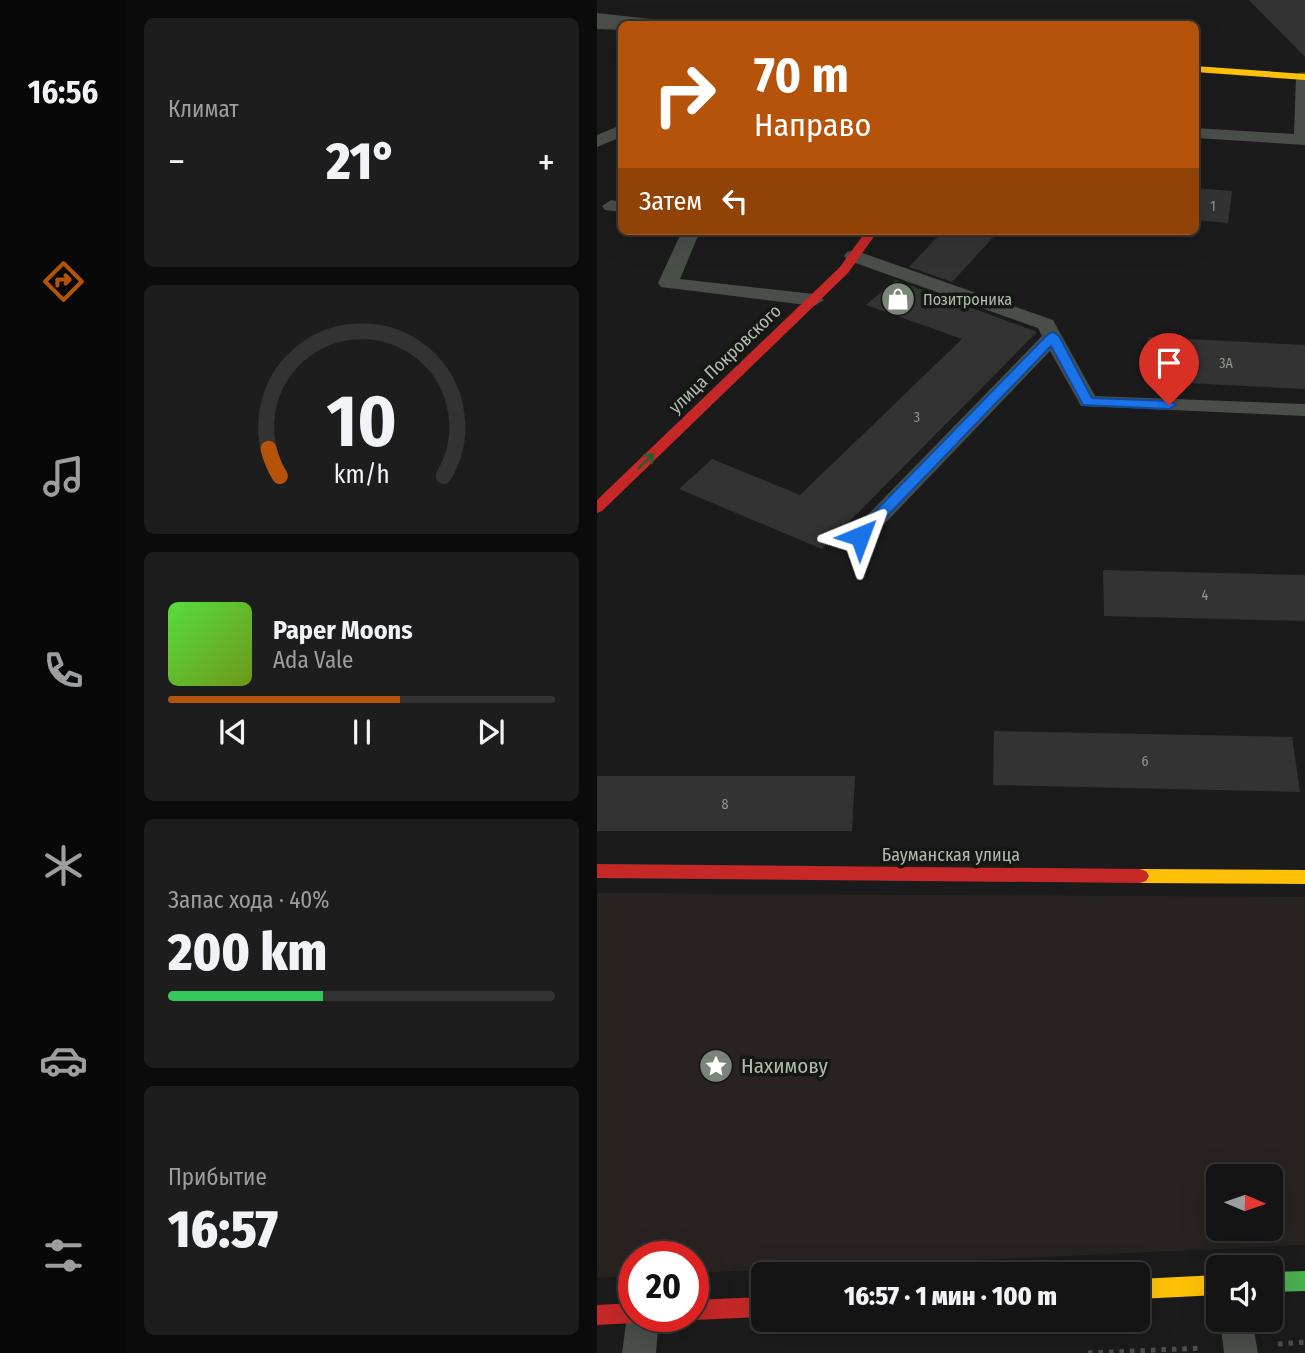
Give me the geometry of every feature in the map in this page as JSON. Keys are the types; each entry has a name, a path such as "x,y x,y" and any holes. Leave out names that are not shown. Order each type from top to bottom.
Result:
{"street":[{"path":"597,21 618,22"},
{"path":"1199,69 1304,77"},
{"name":"улица Покровского","path":"597,508 813,300 854,256 869,235"},
{"name":"Бауманская улица","path":"597,871 1305,877"},
{"path":"1283,1282 1305,1281"},
{"path":"1150,1288 1206,1286"},
{"path":"709,1309 751,1308"},
{"path":"597,1315 618,1314"}],"lane":[{"path":"1199,133 1304,140 1304,77"},
{"path":"597,142 618,132"},
{"path":"689,235 668,283 813,300"},
{"path":"854,256 1046,324 1088,402 1305,410"},
{"path":"860,536 1053,336"},
{"path":"639,1353 641,1332"}],"path":[{"path":"1088,1353 1239,1339 1305,1342"}],"shaded area":[{"path":"597,893 1305,897 1305,1245 933,1262 751,1262 751,1270 709,1272 709,1241 618,1241 618,1277 597,1278"}],"building":[{"path":"1249,0 1305,0 1305,57"},
{"path":"1199,188 1232,191 1228,223 1199,220"},
{"path":"939,235 995,235 952,282 909,267"},
{"path":"895,280 1037,332 822,549 679,489 712,459 800,495 962,339 866,305"},
{"path":"1148,337 1305,345 1305,389 1147,381"},
{"path":"1103,570 1305,575 1305,621 1104,616"},
{"path":"994,731 1292,737 1300,792 993,785"},
{"path":"597,776 855,776 852,831 597,831"}],"traffic: fast":[{"path":"1283,1282 1306,1281"}],"traffic: slow":[{"path":"1199,69 1306,77"},
{"path":"1140,876 1306,877"},
{"path":"1150,1288 1206,1286"}],"traffic: jam":[{"path":"597,508 844,270 869,235"},
{"path":"597,871 1140,876"},
{"path":"709,1309 751,1308"},
{"path":"597,1315 618,1314"}],"place":[{"name":"Позитроника","path":"898,299"},
{"name":"Нахимову","path":"716,1066"}],"route":[{"path":"860,536 1053,336 1088,402 1169,405"}]}
